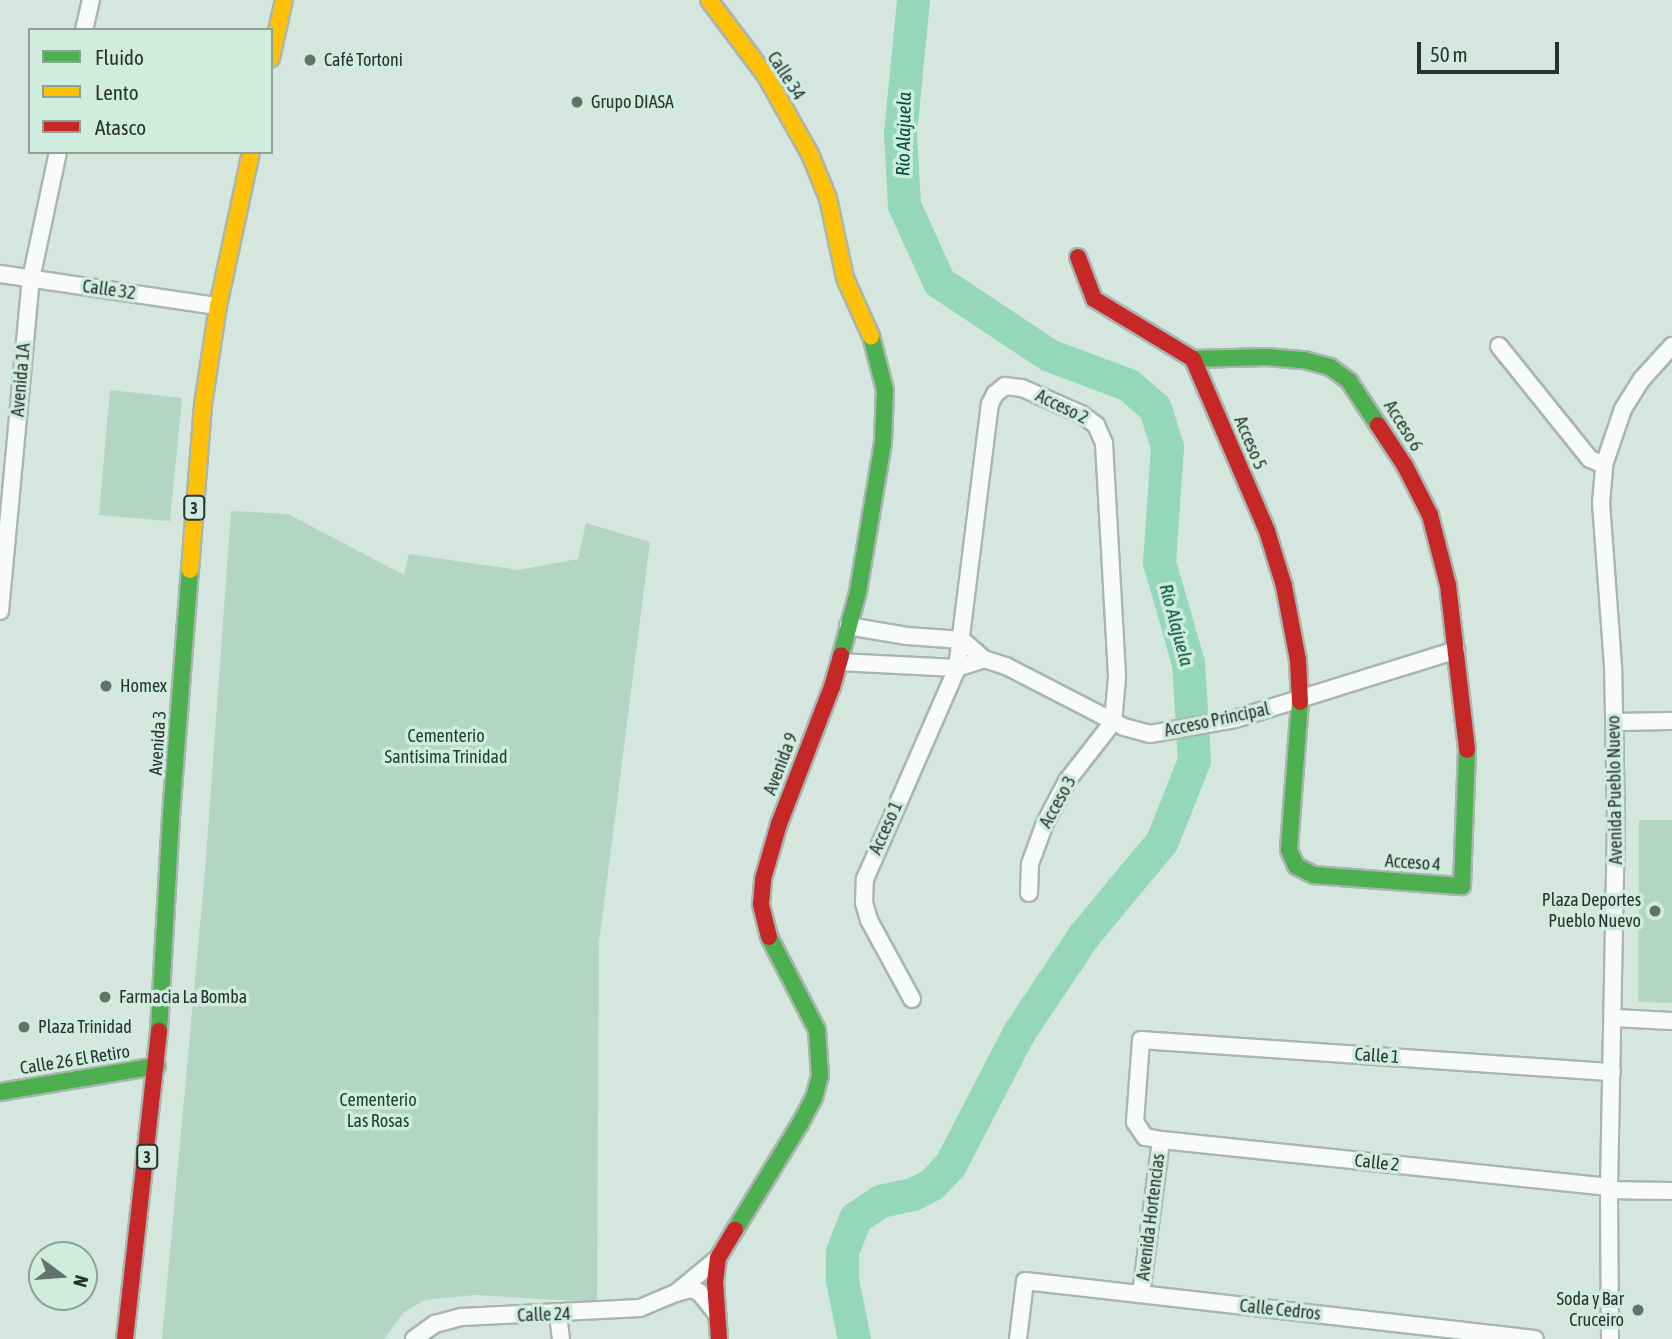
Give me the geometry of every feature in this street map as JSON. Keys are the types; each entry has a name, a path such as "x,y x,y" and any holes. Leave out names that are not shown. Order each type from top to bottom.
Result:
{"street":[{"path":"84,28 90,0"},
{"path":"273,49 284,0"},
{"name":"Calle 34","path":"709,0 766,76 821,178"},
{"name":"Avenida 1A","path":"0,611 31,279 58,154"},
{"name":"Avenida 3","path":"125,1339 157,1066 197,466 218,306 251,154"},
{"name":"Avenida 9","path":"719,1339 715,1282 718,1258 800,1124 814,1098 820,1076 821,1054 817,1030 769,939 761,904 769,853 839,662 858,592 883,442 885,390 877,350 845,278 828,198 821,178"},
{"path":"1078,257 1094,299 1193,359"},
{"name":"Calle 32","path":"0,274 218,306"},
{"path":"1499,346 1590,459 1604,465"},
{"name":"Avenida Pueblo Nuevo","path":"1610,1339 1609,1189 1614,1018 1615,722 1601,503 1604,465 1623,409 1642,379 1672,346"},
{"name":"Acceso 6","path":"1193,359 1268,357 1304,360 1330,367 1349,381 1405,466 1430,515 1448,585 1457,650"},
{"name":"Acceso 5","path":"1193,359 1267,531 1284,586 1298,660 1300,701"},
{"name":"Acceso 2","path":"959,655 990,404 995,394 1005,386 1023,388 1081,414 1096,425 1104,443 1117,678 1113,722"},
{"path":"848,626 907,636 959,655 984,659"},
{"name":"Acceso 4","path":"1300,701 1289,850 1296,866 1314,875 1462,886 1467,748 1457,650"},
{"name":"Acceso Principal","path":"959,655 1006,666 1137,732 1166,732 1235,719 1300,701 1457,650"},
{"path":"839,662 959,655"},
{"name":"Acceso 1","path":"912,999 869,920 864,903 865,879 959,655"},
{"path":"1615,722 1672,721"},
{"name":"Acceso 3","path":"1029,893 1030,864 1045,823 1067,781 1113,722"},
{"path":"1614,1018 1672,1021"},
{"name":"Calle 1","path":"1153,1139 1135,1122 1141,1040 1612,1073"},
{"name":"Calle 26 El Retiro","path":"0,1092 157,1066"},
{"name":"Calle 2","path":"1153,1139 1609,1189 1672,1191"},
{"name":"Avenida Hortencias","path":"1142,1294 1153,1139"},
{"name":"Calle 24","path":"414,1339 435,1324 462,1317 629,1311 676,1293 718,1258"},
{"name":"Calle Cedros","path":"1018,1339 1025,1281 1474,1336 1535,1339"},
{"path":"676,1293 691,1289 699,1292 716,1314"},
{"path":"558,1315 561,1339"}],"green space":[{"path":"110,390 182,398 170,521 99,515"},
{"path":"231,511 288,514 404,575 409,554 518,570 578,559 586,523 650,542 599,943 597,1302 475,1295 425,1300 404,1312 384,1339 162,1339 205,871"},
{"name":"Plaza Deportes Pueblo Nuevo","path":"1639,820 1672,820 1672,1003 1638,1002"}],"waterway":[{"name":"Río Alajuela","path":"854,1339 842,1280 842,1252 855,1218 880,1201 913,1194 932,1184 950,1165 1019,1032 1084,935 1162,841 1194,760 1188,663 1159,562 1167,447 1155,408 1129,385 1049,355 939,282 904,205 900,133 913,0"}],"traffic: fast":[{"path":"841,655 858,592 883,442 885,390 871,336"},
{"path":"1193,359 1267,357 1304,360 1330,367 1349,381 1378,425"},
{"path":"159,1031 171,816 190,570"},
{"path":"1300,702 1289,850 1296,866 1314,875 1462,886 1467,750"},
{"path":"735,1230 800,1124 814,1098 820,1076 817,1030 769,937"},
{"path":"0,1092 157,1066"}],"traffic: slow":[{"path":"273,49 284,0"},
{"path":"709,0 766,76 810,154 828,198 845,278 871,336"},
{"path":"190,570 203,405 218,306 251,154"}],"traffic: jam":[{"path":"1078,257 1094,299 1193,359 1267,531 1284,586 1298,660 1300,702"},
{"path":"1378,425 1405,466 1430,515 1448,585 1467,750"},
{"path":"769,937 761,904 763,879 779,824 832,687 841,655"},
{"path":"125,1339 159,1031"},
{"path":"719,1339 715,1282 718,1258 735,1230"}],"place":[{"name":"Café Tortoni","path":"310,60"},
{"name":"Grupo DIASA","path":"577,102"},
{"name":"Homex","path":"106,686"},
{"name":"Plaza Deportes Pueblo Nuevo","path":"1655,911"},
{"name":"Farmacia La Bomba","path":"105,997"},
{"name":"Plaza Trinidad","path":"24,1027"},
{"name":"Soda y Bar Cruceiro","path":"1638,1310"}],"park label":[{"name":"Cementerio Santísima Trinidad","path":"446,747"},
{"name":"Cementerio Las Rosas","path":"378,1111"}]}
